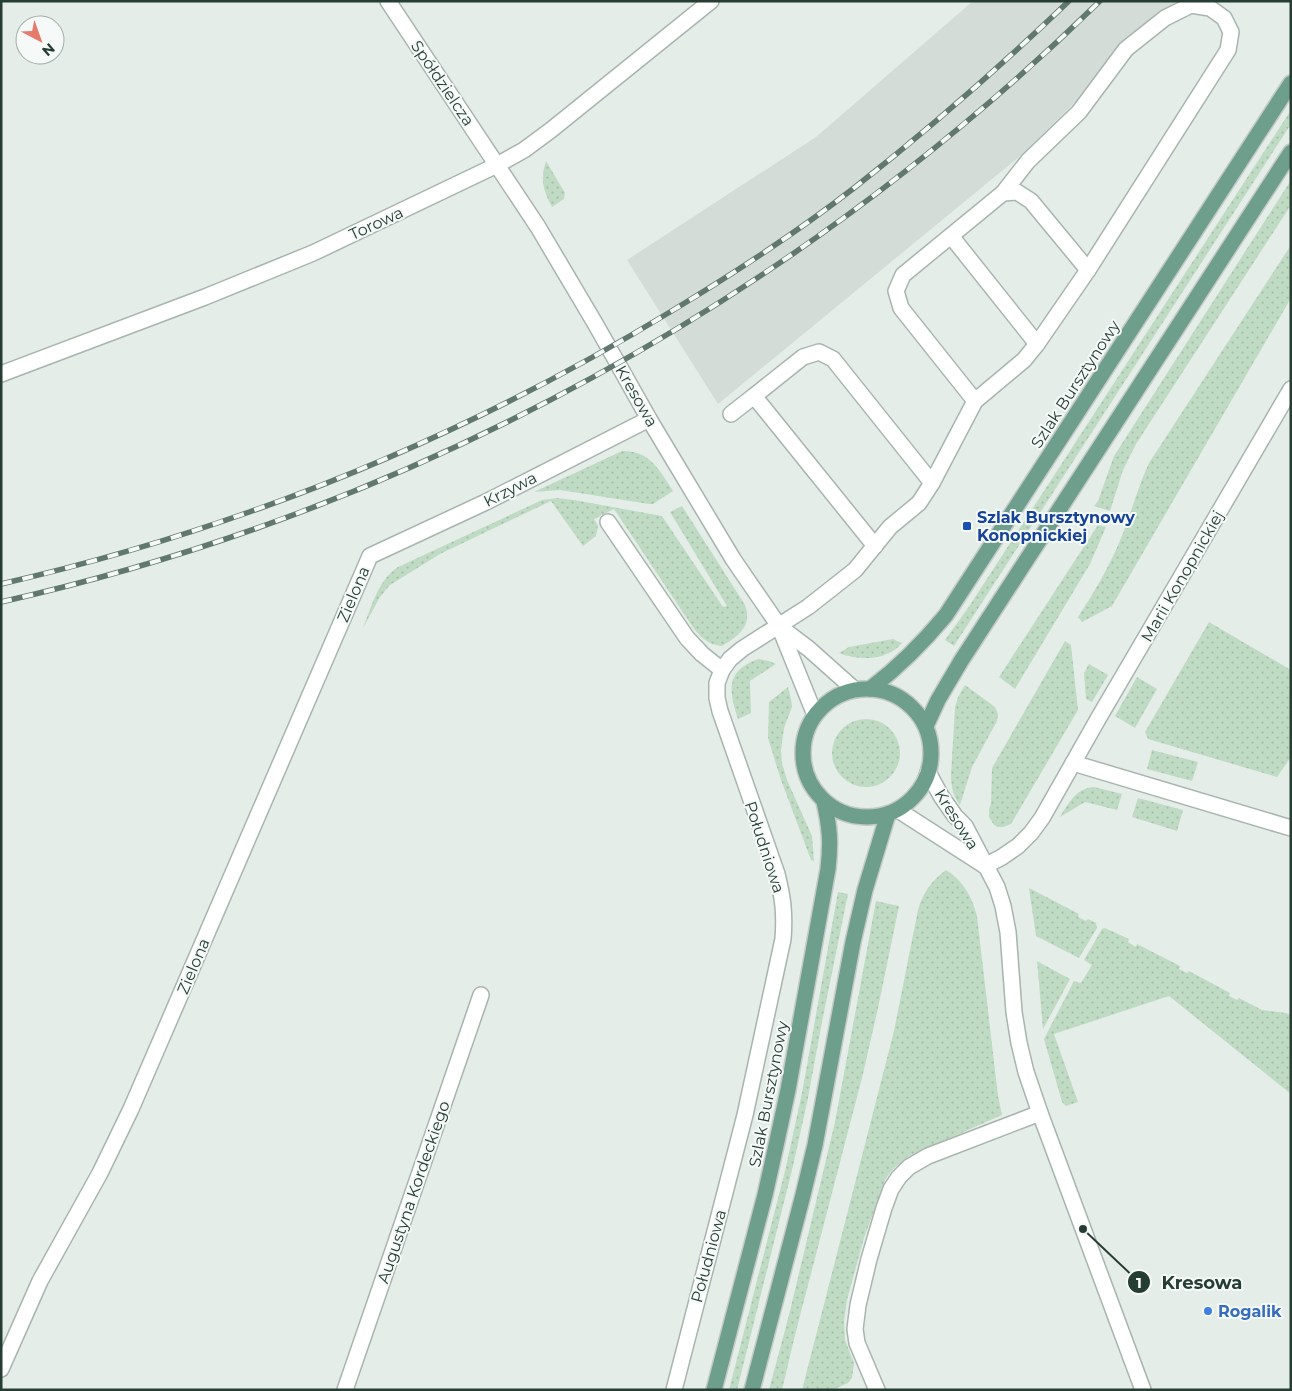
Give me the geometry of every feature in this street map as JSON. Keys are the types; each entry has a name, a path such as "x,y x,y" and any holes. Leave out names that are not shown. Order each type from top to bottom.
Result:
{"main road":[{"name":"Szlak Bursztynowy","path":"862,690 894,670 918,648 946,615 1291,83"},
{"path":"926,726 938,700 961,661 1291,152"},
{"path":"862,690 888,692 903,700 916,712 926,726 930,741 931,757 922,787 911,800 893,812 871,818 854,816 838,811 824,802 812,786 804,769 803,750 806,732 815,715 826,703 840,695 862,690"},
{"name":"Szlak Bursztynowy","path":"714,1390 765,1195 788,1090 828,869 829,824 824,802"},
{"path":"752,1390 813,1153 853,942 865,890 893,812"}],"street":[{"name":"Spółdzielcza","path":"388,1 497,165"},
{"name":"Torowa","path":"1,374 288,264 497,165 524,150 551,130 711,1"},
{"path":"608,522 687,638 702,654 722,670 730,659 742,649 808,607 855,570 890,528 918,503 932,483 975,401 1024,360 1037,344 1088,270 1228,50 1231,32 1224,18 1210,8 1191,6 1166,18 1126,48 1079,112 1028,161 1003,193 903,275 896,292 901,308 975,401"},
{"name":"Kresowa","path":"497,165 538,227 649,419 733,559 779,626"},
{"path":"1003,193 1017,192 1031,201 1088,270"},
{"path":"951,236 1037,344"},
{"path":"731,414 803,358 819,352 833,359 932,483"},
{"name":"Marii Konopnickiej","path":"985,866 1018,846 1042,818 1291,389"},
{"path":"754,396 875,546"},
{"name":"Krzywa","path":"370,556 486,502 649,419"},
{"name":"Zielona","path":"1,1369 40,1280 100,1173 131,1109 370,556"},
{"path":"779,626 862,690"},
{"path":"779,626 815,715"},
{"name":"Południowa","path":"674,1390 744,1115 782,939 784,918 782,895 776,874 720,711 717,698 717,683 722,670"},
{"path":"1073,763 1291,828"},
{"name":"Kresowa","path":"928,772 941,796 965,826 997,887 1008,932 1014,1012 1026,1072 1143,1390"},
{"name":"Kresowa","path":"893,812 985,866"},
{"name":"Augustyna Kordeckiego","path":"345,1390 481,994"},
{"path":"871,1388 855,1329 858,1305 884,1208 891,1189 909,1167 928,1156 1040,1113"}],"shaded area":[{"path":"973,1 1176,1 1025,152 718,404 627,260 816,137"}],"green space":[{"path":"1291,110 1291,124 954,646 945,640 970,605"},
{"path":"546,161 565,193 564,199 552,207 543,185"},
{"path":"1291,180 1291,205 1136,444 1123,470 1110,511 1094,506 1098,501 1114,456"},
{"path":"1291,245 1291,298 1112,606 1082,622 1078,617 1115,553 1149,463"},
{"path":"622,451 640,454 647,458 659,469 673,491 653,504 560,490 534,492"},
{"path":"557,498 662,516 723,607 727,606 670,512 682,506 745,605 747,619 742,630 722,646 705,640 692,626 614,509 594,519 598,526 596,536 583,546 551,501 440,554 390,585 380,597 363,628 373,602 385,579 398,567 542,500"},
{"path":"1098,525 1106,527 1090,564 1015,689 999,677"},
{"path":"1209,622 1291,670 1291,757 1277,777 1148,739 1145,732"},
{"path":"893,639 902,643 896,649 881,656 864,658 839,653 849,647"},
{"path":"1065,641 1071,645 1078,710 1011,824 998,827 994,825 989,817 992,768"},
{"path":"758,659 776,664 750,681 751,713 738,719 733,699 732,683 740,670"},
{"path":"1089,664 1108,675 1092,702 1086,699 1084,673"},
{"path":"1137,677 1157,689 1135,728 1115,716"},
{"path":"965,685 995,707 998,714 997,721 972,767 960,805 953,791 951,775 955,707"},
{"path":"788,687 792,707 784,728 781,750 782,763 787,780 812,836 814,861 811,860 781,780 768,738 769,702"},
{"path":"859,719 873,719 885,724 895,734 900,746 900,760 895,772 885,782 873,787 859,787 847,782 837,772 832,760 832,746 837,734 847,724"},
{"path":"1152,750 1198,762 1192,781 1147,769"},
{"path":"1094,787 1122,794 1117,810 1085,802 1060,817 1077,794 1082,790"},
{"path":"1138,798 1183,810 1177,831 1132,817"},
{"path":"946,870 962,884 977,916 998,1096 1002,1115 909,1156 893,1169 886,1178 864,1238 847,1300 844,1321 845,1340 854,1363 852,1378 848,1383 832,1390 802,1390 894,1031 918,910 928,888"},
{"path":"1029,888 1079,914 1078,917 1096,923 1097,928 1079,958 1036,936"},
{"path":"838,892 848,894 808,1098 737,1390 729,1390 785,1171 802,1093"},
{"path":"876,901 899,906 878,1008 863,1074 782,1390 769,1390 835,1122"},
{"path":"1105,928 1129,939 1128,942 1136,947 1137,944 1180,966 1179,969 1187,973 1189,971 1230,993 1229,996 1237,1000 1239,998 1262,1010 1291,1015 1291,1094 1169,996 1054,1034 1078,1102 1066,1106 1062,1102 1044,1039 1074,981 1081,983 1092,965 1084,960 1102,929"},
{"path":"1037,961 1070,979 1043,1029"}],"railway":[{"path":"1,584 89,562 176,536 262,507 346,475 430,439 592,358 717,283 764,253 832,205 937,120 1017,50 1069,1"},
{"path":"1,602 155,562 305,510 451,449 592,378 728,297 859,207 983,108 1100,1"}],"place":[{"name":"Szlak Bursztynowy Konopnickiej","path":"967,526"},
{"name":"Kresowa","path":"1083,1229"},
{"name":"Rogalik","path":"1208,1311"}]}
